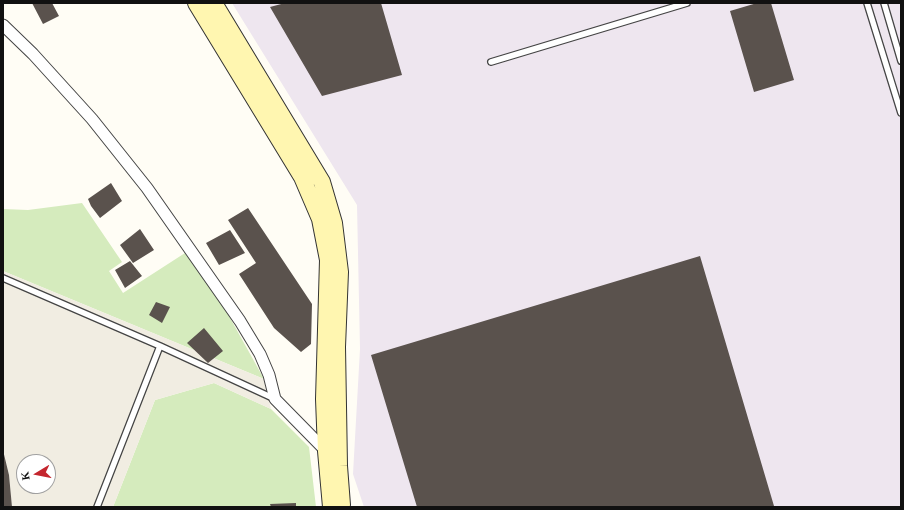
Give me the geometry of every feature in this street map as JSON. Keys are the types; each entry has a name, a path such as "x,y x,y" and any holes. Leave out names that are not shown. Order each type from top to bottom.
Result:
{"main road":[{"path":"196,3 302,177 320,219 328,260 324,392 326,451 331,507"},
{"path":"214,3 322,182 334,223 340,272 337,347 339,461 342,507"}],"street":[{"path":"3,25 33,54 92,119 147,188 240,321 263,361 269,375 275,399 326,451 339,461"}],"lane":[{"path":"491,62 687,3"},
{"path":"868,3 901,113"},
{"path":"884,3 901,61"},
{"path":"3,278 160,346 275,399"},
{"path":"97,507 160,346"}],"shaded area":[{"path":"232,3 901,3 901,507 364,507 353,474 360,349 357,205"},
{"path":"3,271 264,379 271,409 214,383 155,400 113,507 12,507 9,475 3,448"}],"green space":[{"path":"82,203 122,262 109,271 123,293 185,253 224,307 264,379 3,271 3,209 28,210"},
{"path":"214,383 271,409 309,447 316,507 113,507 155,400"}],"building":[{"path":"32,3 52,3 59,16 43,24"},
{"path":"285,3 381,3 402,75 322,96 270,7"},
{"path":"757,3 771,3 794,80 754,92 730,11"},
{"path":"111,183 122,201 100,218 91,206 88,199"},
{"path":"248,208 312,304 311,344 301,352 274,328 239,274 256,263 228,220"},
{"path":"140,229 154,250 133,263 120,245"},
{"path":"230,230 245,253 219,265 206,243"},
{"path":"700,256 774,506 417,507 371,355"},
{"path":"130,261 142,276 125,288 115,270"},
{"path":"156,302 170,307 162,323 149,315"},
{"path":"204,328 223,351 208,363 187,343"},
{"path":"3,450 9,475 12,507 3,507"},
{"path":"296,503 296,507 271,507 270,504"}]}
